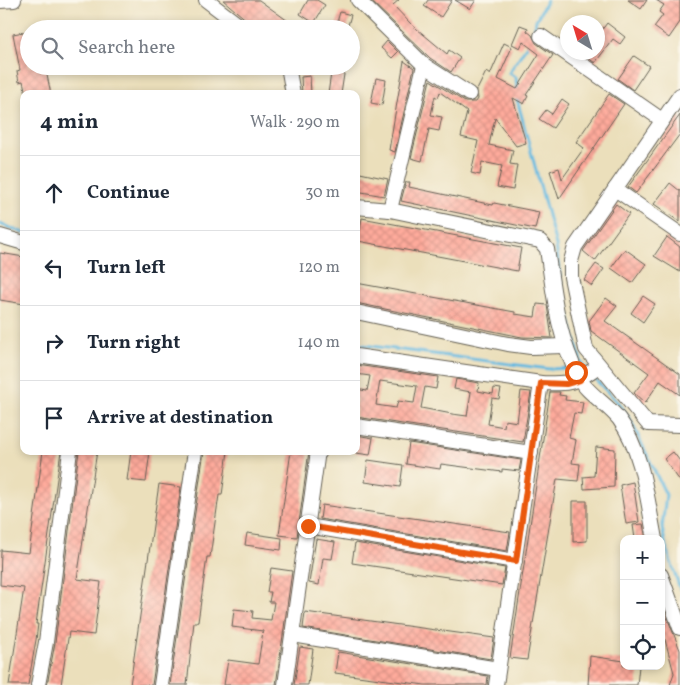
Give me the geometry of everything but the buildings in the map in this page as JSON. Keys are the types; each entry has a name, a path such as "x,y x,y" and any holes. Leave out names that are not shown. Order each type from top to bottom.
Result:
{"street":[{"path":"0,1 14,0"},
{"path":"206,0 232,20"},
{"path":"358,0 424,65 469,94"},
{"path":"541,36 662,120"},
{"path":"390,210 424,65"},
{"path":"289,75 291,90"},
{"path":"648,424 586,349 570,269 575,246 680,94"},
{"path":"615,189 680,234"},
{"path":"360,207 390,210 544,244 547,248 558,325 565,346 578,372 607,405 628,434 638,459 654,535"},
{"path":"0,236 20,242"},
{"path":"360,313 508,344 531,347 565,346"},
{"path":"360,357 541,383 566,384 578,372 599,366"},
{"path":"496,685 516,561 541,383"},
{"path":"628,434 648,424 680,425"},
{"path":"360,427 531,453"},
{"path":"38,685 46,642 69,455"},
{"path":"160,685 194,455"},
{"path":"285,685 317,455"},
{"path":"308,526 516,561"},
{"path":"665,580 675,596 680,628"},
{"path":"293,635 498,669"}],"waterway":[{"path":"517,92 516,77 509,73 533,36 536,20 547,0"},
{"path":"517,99 556,245 562,290 581,362 587,370"},
{"path":"0,224 20,232"},
{"path":"360,345 549,369 569,368"},
{"path":"591,375 621,406 631,421 666,495 662,528 666,547 680,589"}],"route":[{"path":"308,526 516,561 541,383 566,384 580,380 576,372"}]}
